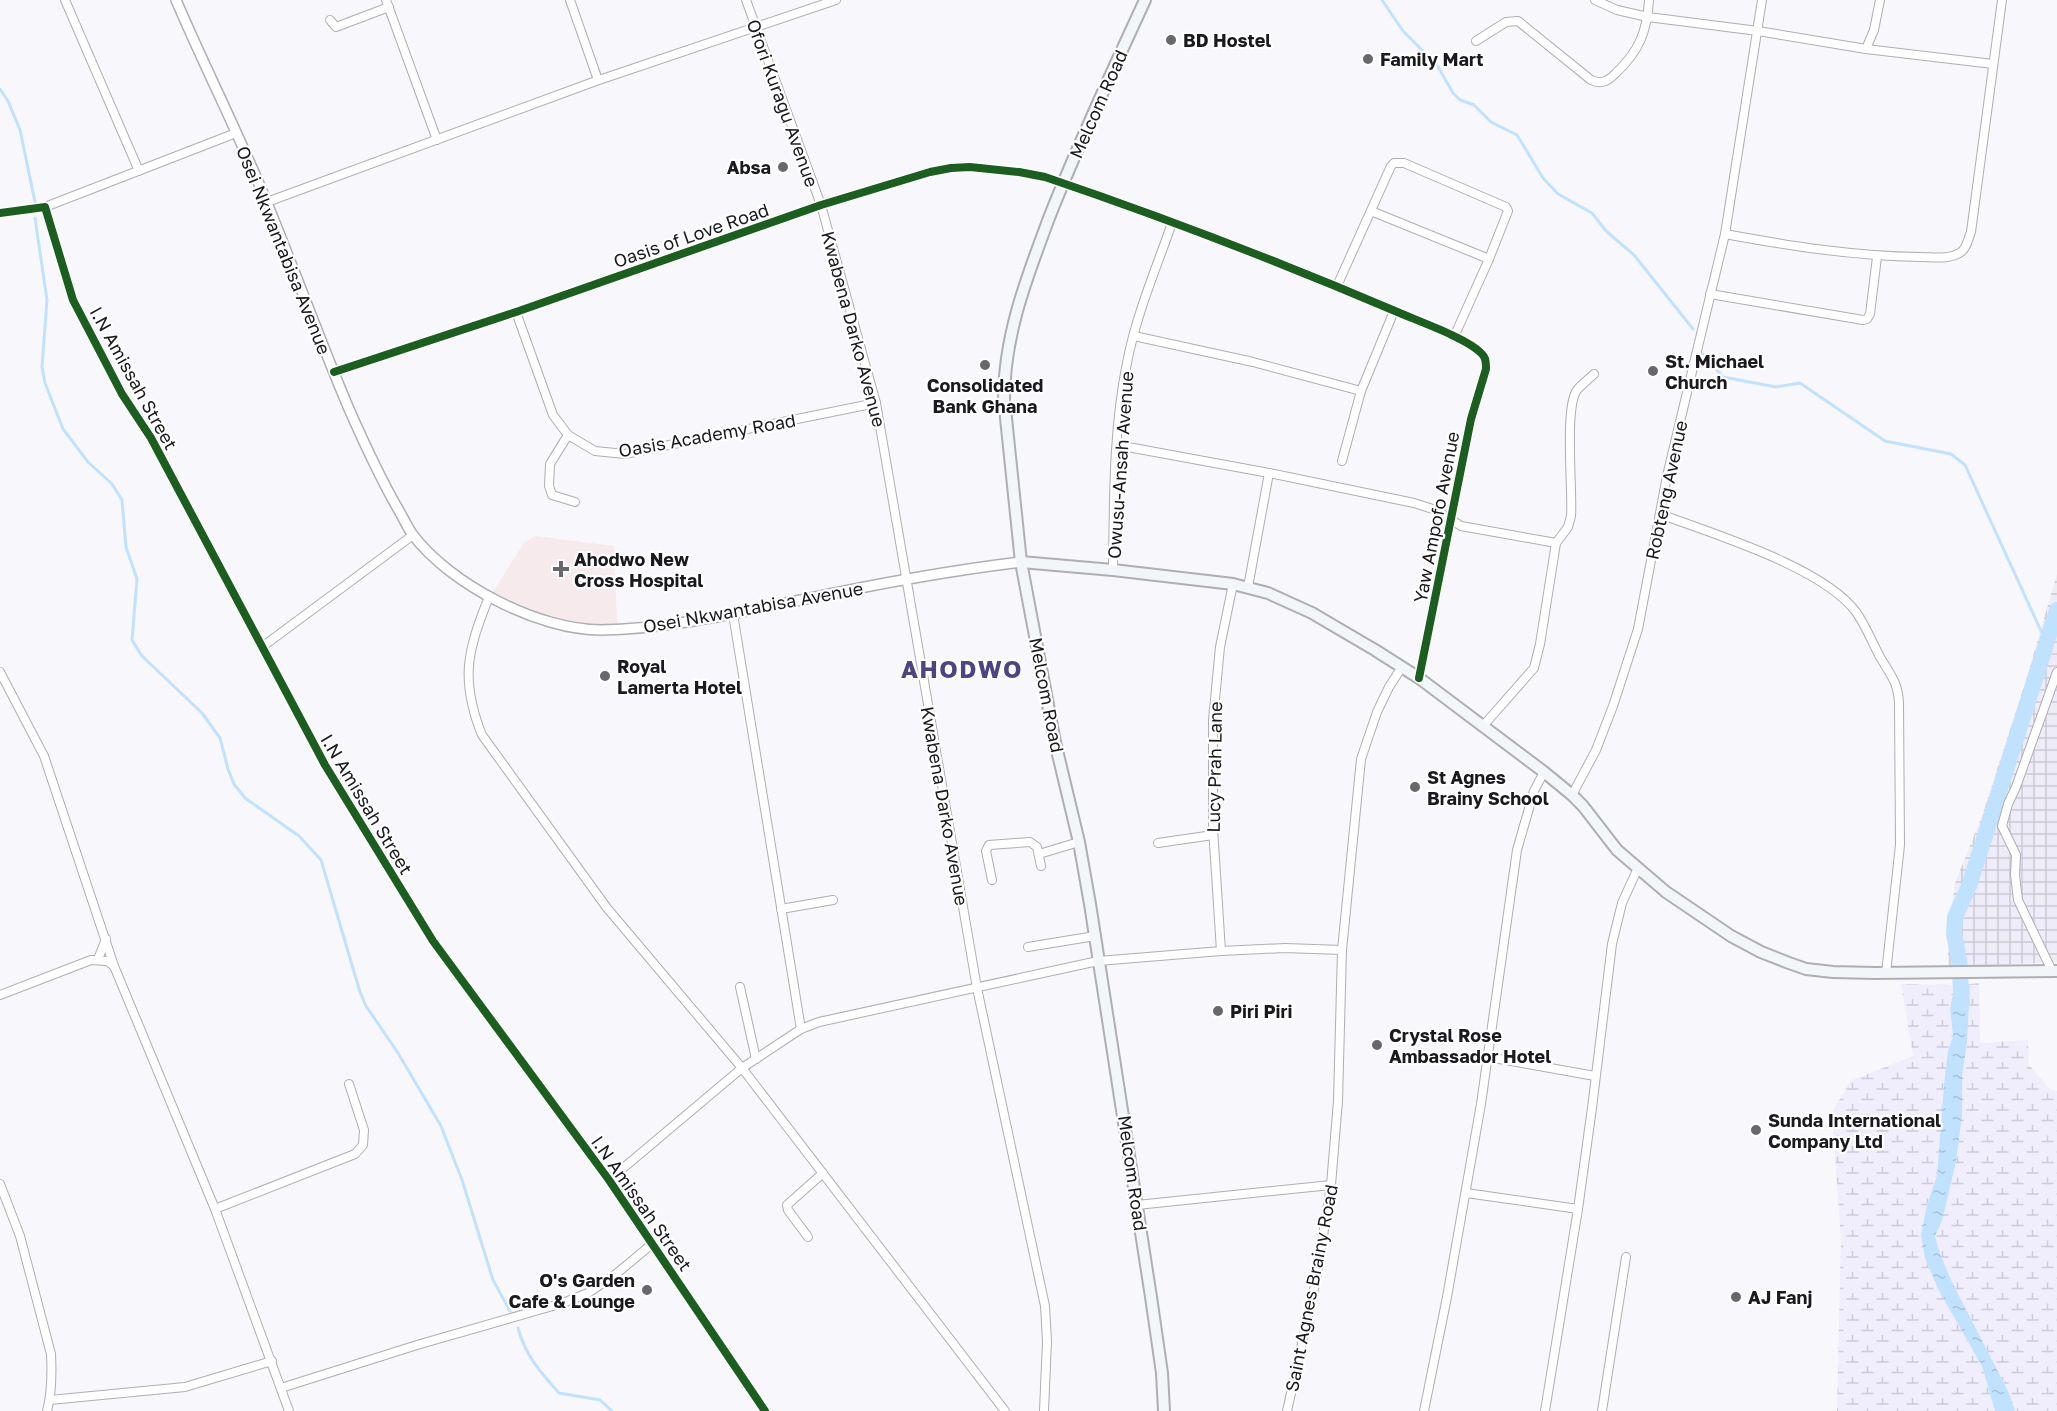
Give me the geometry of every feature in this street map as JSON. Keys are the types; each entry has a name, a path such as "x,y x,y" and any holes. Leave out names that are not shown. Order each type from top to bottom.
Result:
{"main road":[{"name":"Melcom Road","path":"1145,0 1063,183 1020,296 1004,375 1006,435 1021,562 1054,742 1079,842 1095,936 1159,1351 1164,1411"},
{"path":"1021,562 1233,584 1268,593 1312,613 1419,678 1544,772 1572,795 1617,850 1666,892 1714,925 1761,952 1806,969 1833,972 1952,974 2055,971"}],"street":[{"path":"65,0 139,171"},
{"name":"Osei Nkwantabisa Avenue","path":"176,0 267,202 334,372 379,477 413,535 462,582 521,612 555,623 598,630 654,627 733,614 907,578 1021,562"},
{"path":"570,0 598,80"},
{"name":"Ofori Kuragu Avenue","path":"746,0 821,205"},
{"path":"267,202 598,80 836,0"},
{"path":"1595,0 1617,10 1648,17 1866,49 1993,64"},
{"path":"1476,41 1506,22 1518,21 1591,80 1597,83 1604,82 1610,79 1636,52 1648,17 1649,0"},
{"name":"Robteng Avenue","path":"1572,795 1596,750 1638,629 1660,514 1725,234 1762,0"},
{"path":"1866,49 1874,30 1880,0"},
{"path":"1725,234 1798,247 1876,256 1943,257 1961,252 1966,247 1971,232 2002,0"},
{"path":"330,20 336,27 387,4 437,140"},
{"path":"0,213 45,207 236,133"},
{"path":"1337,286 1391,166 1397,162 1506,207 1508,211 1489,259 1454,337"},
{"name":"Oasis of Love Road","path":"334,372 516,312 821,205 951,168 993,168 1063,183 1337,286 1454,337 1482,354 1486,362"},
{"name":"Kwabena Darko Avenue","path":"821,205 876,403 977,988 1046,1306 1044,1411"},
{"name":"I.N Amissah Street","path":"45,207 73,300 82,319 122,394 151,438 325,765 433,941 609,1180 765,1411"},
{"path":"1371,212 1489,259"},
{"name":"Owusu-Ansah Avenue","path":"1113,570 1117,445 1127,362 1172,223"},
{"path":"1710,294 1863,320 1867,319 1870,314 1876,256"},
{"path":"1342,460 1361,391 1394,311"},
{"name":"Oasis Academy Road","path":"516,312 553,415 568,435 595,451 625,454 876,403"},
{"path":"1134,336 1253,362 1361,391"},
{"name":"Yaw Ampofo Avenue","path":"1419,678 1471,419 1486,362"},
{"path":"1483,726 1534,668 1556,543 1568,527 1571,516 1570,438 1573,400 1576,391 1594,374"},
{"path":"568,435 550,464 549,489 552,495 574,502"},
{"path":"1117,445 1414,503 1436,510 1461,526 1556,543"},
{"path":"1248,587 1269,473"},
{"path":"1660,514 1772,557 1833,590 1856,612 1891,673 1898,688 1899,703 1900,845 1886,973"},
{"path":"262,647 413,535"},
{"name":"Lucy Prah Lane","path":"1221,951 1213,835 1213,720 1215,681 1233,584"},
{"path":"489,597 475,630 468,656 473,712 483,735 607,908 742,1068 1005,1411"},
{"path":"733,614 801,1029"},
{"name":"Saint Agnes Brainy Road","path":"1287,1411 1316,1280 1331,1185 1338,1101 1342,950 1361,759 1385,695 1402,667"},
{"path":"0,672 44,756 114,966 215,1209 289,1411"},
{"path":"2055,971 2018,900 2015,875 2016,855 2002,825 2057,672"},
{"path":"1424,1411 1448,1297 1466,1193 1488,1057 1516,850 1534,791 1544,772"},
{"path":"1158,843 1213,835"},
{"path":"992,880 986,851 989,845 1030,842 1037,847 1041,866"},
{"path":"1039,854 1079,842"},
{"path":"1545,1411 1578,1209 1612,944 1622,903 1638,868"},
{"path":"781,909 833,900"},
{"path":"1028,947 1095,936"},
{"path":"98,959 106,939"},
{"path":"609,1180 742,1068 801,1029 819,1022 1098,961 1285,948 1342,950"},
{"path":"0,995 79,963 98,959 114,966"},
{"path":"740,987 756,1059"},
{"path":"1488,1057 1595,1076"},
{"path":"215,1209 355,1154 363,1145 364,1130 349,1084"},
{"path":"808,1237 788,1210 788,1205 823,1173"},
{"path":"0,1184 4,1207 20,1236 51,1354 52,1372 47,1411"},
{"path":"1137,1205 1331,1185"},
{"path":"1466,1193 1578,1209"},
{"path":"281,1388 417,1345 563,1303 588,1293 616,1274 652,1244"},
{"path":"1602,1411 1626,1257"},
{"path":"50,1400 185,1387 272,1361"}],"shaded area":[{"name":"Ahodwo New Cross Hospital","path":"535,536 614,546 617,625 596,626 569,621 492,593 524,543"},
{"path":"2057,574 2057,962 1948,967 1948,933 1955,883 1982,816"}],"green space":[{"path":"1979,983 1980,1043 2028,1040 2029,1065 2050,1089 2057,1091 2057,1411 2015,1411 2009,1393 1953,1284 1935,1236 1942,1221 1956,1162 1962,1116 1962,1076 1967,1043 1970,984"},
{"path":"1901,984 1955,985 1950,1008 1953,1036 1948,1051 1944,1084 1937,1175 1927,1205 1925,1258 1938,1289 1982,1366 1995,1411 1837,1411 1841,1239 1832,1113 1850,1081 1913,1056"}],"water":[{"path":"1970,984 1967,1043 1962,1076 1962,1116 1956,1162 1942,1221 1935,1236 1953,1284 2009,1393 2015,1411 1995,1411 1982,1366 1938,1289 1925,1258 1921,1235 1927,1205 1937,1175 1944,1084 1948,1051 1953,1036 1950,1008 1955,985"}],"waterway":[{"path":"1382,0 1403,31 1437,65 1453,93 1460,100 1474,105 1491,122 1517,135 1543,178 1558,194 1592,213 1606,231 1634,255 1693,329"},
{"path":"0,89 8,101 20,130 35,202"},
{"path":"35,218 47,300 42,367 45,383 63,429 88,462 112,484 122,500 126,547 137,579 132,640 142,656 202,713 220,738 234,784 245,798 299,836 321,860 360,992 366,1006 398,1053 441,1126 462,1180 493,1280 510,1311"},
{"path":"1703,354 1723,377 1776,387 1800,383 1885,441 1951,454 1965,465 2047,644"},
{"path":"1962,1005 1959,959 1954,934 1955,917 1969,886 2057,610"},
{"path":"518,1328 529,1355 559,1393 600,1400 612,1411"}],"cycle path":[{"path":"334,372 516,312 821,205 930,172 970,167 1045,177 1177,224 1308,275 1453,335 1483,355 1486,369 1471,419 1419,678"},
{"path":"0,213 45,207 73,300 122,394 151,438 325,765 433,941 609,1180 765,1411"}],"place":[{"name":"BD Hostel","path":"1171,40"},
{"name":"Family Mart","path":"1368,59"},
{"name":"Absa","path":"783,167"},
{"name":"Consolidated Bank Ghana","path":"985,365"},
{"name":"St. Michael Church","path":"1653,371"},
{"name":"Ahodwo New Cross Hospital","path":"561,569"},
{"name":"Royal Lamerta Hotel","path":"605,676"},
{"name":"St Agnes Brainy School","path":"1415,787"},
{"name":"Piri Piri","path":"1218,1011"},
{"name":"Crystal Rose Ambassador Hotel","path":"1377,1045"},
{"name":"Sunda International Company Ltd","path":"1756,1130"},
{"name":"O's Garden Cafe & Lounge","path":"647,1290"},
{"name":"AJ Fanj","path":"1736,1297"}],"district":[{"name":"AHODWO","path":"962,668"}]}
